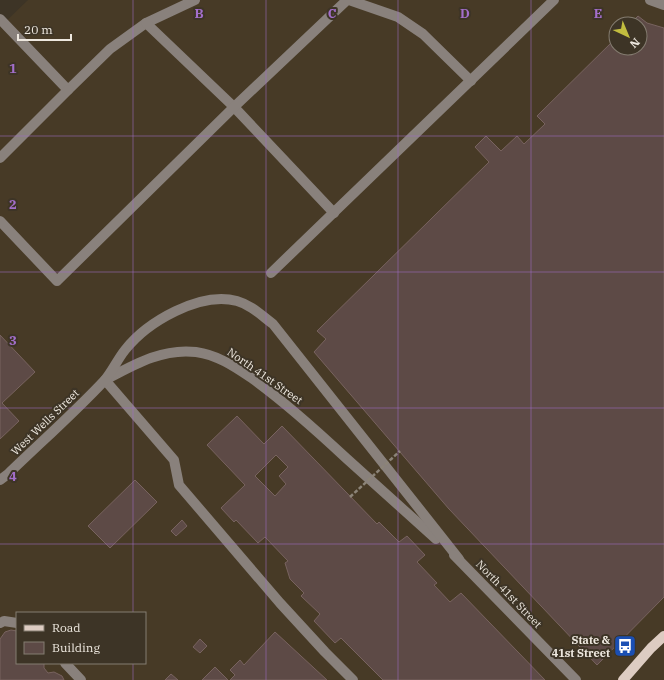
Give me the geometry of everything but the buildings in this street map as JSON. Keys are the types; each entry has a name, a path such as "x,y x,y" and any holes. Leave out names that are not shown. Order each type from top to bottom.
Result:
{"main road":[{"path":"623,680 651,648 664,636"}],"street":[{"path":"0,158 110,49 146,23 195,0"},
{"path":"0,221 57,281 234,107 348,0 398,17 424,34 470,81"},
{"path":"271,273 554,0"},
{"path":"650,0 664,5"},
{"path":"0,19 68,90"},
{"path":"146,23 234,107 334,213"},
{"name":"North 41st Street","path":"105,380 125,350 146,328 166,316 197,303 216,299 236,301 253,308 273,324 364,441 459,559"},
{"name":"North 41st Street","path":"105,380 142,360 160,354 194,352 212,355 230,364 298,414 459,559 576,680"},
{"path":"105,380 174,460 179,485 280,603 353,680"},
{"name":"West Wells Street","path":"0,480 105,380"},
{"path":"0,623 4,621 16,623"},
{"path":"66,664 81,680"}],"path":[{"path":"350,497 400,451"}],"shaded area":[{"path":"28,0 664,0 664,680 0,680 0,27"}],"place":[{"name":"State & 41st Street","path":"625,646"}]}
